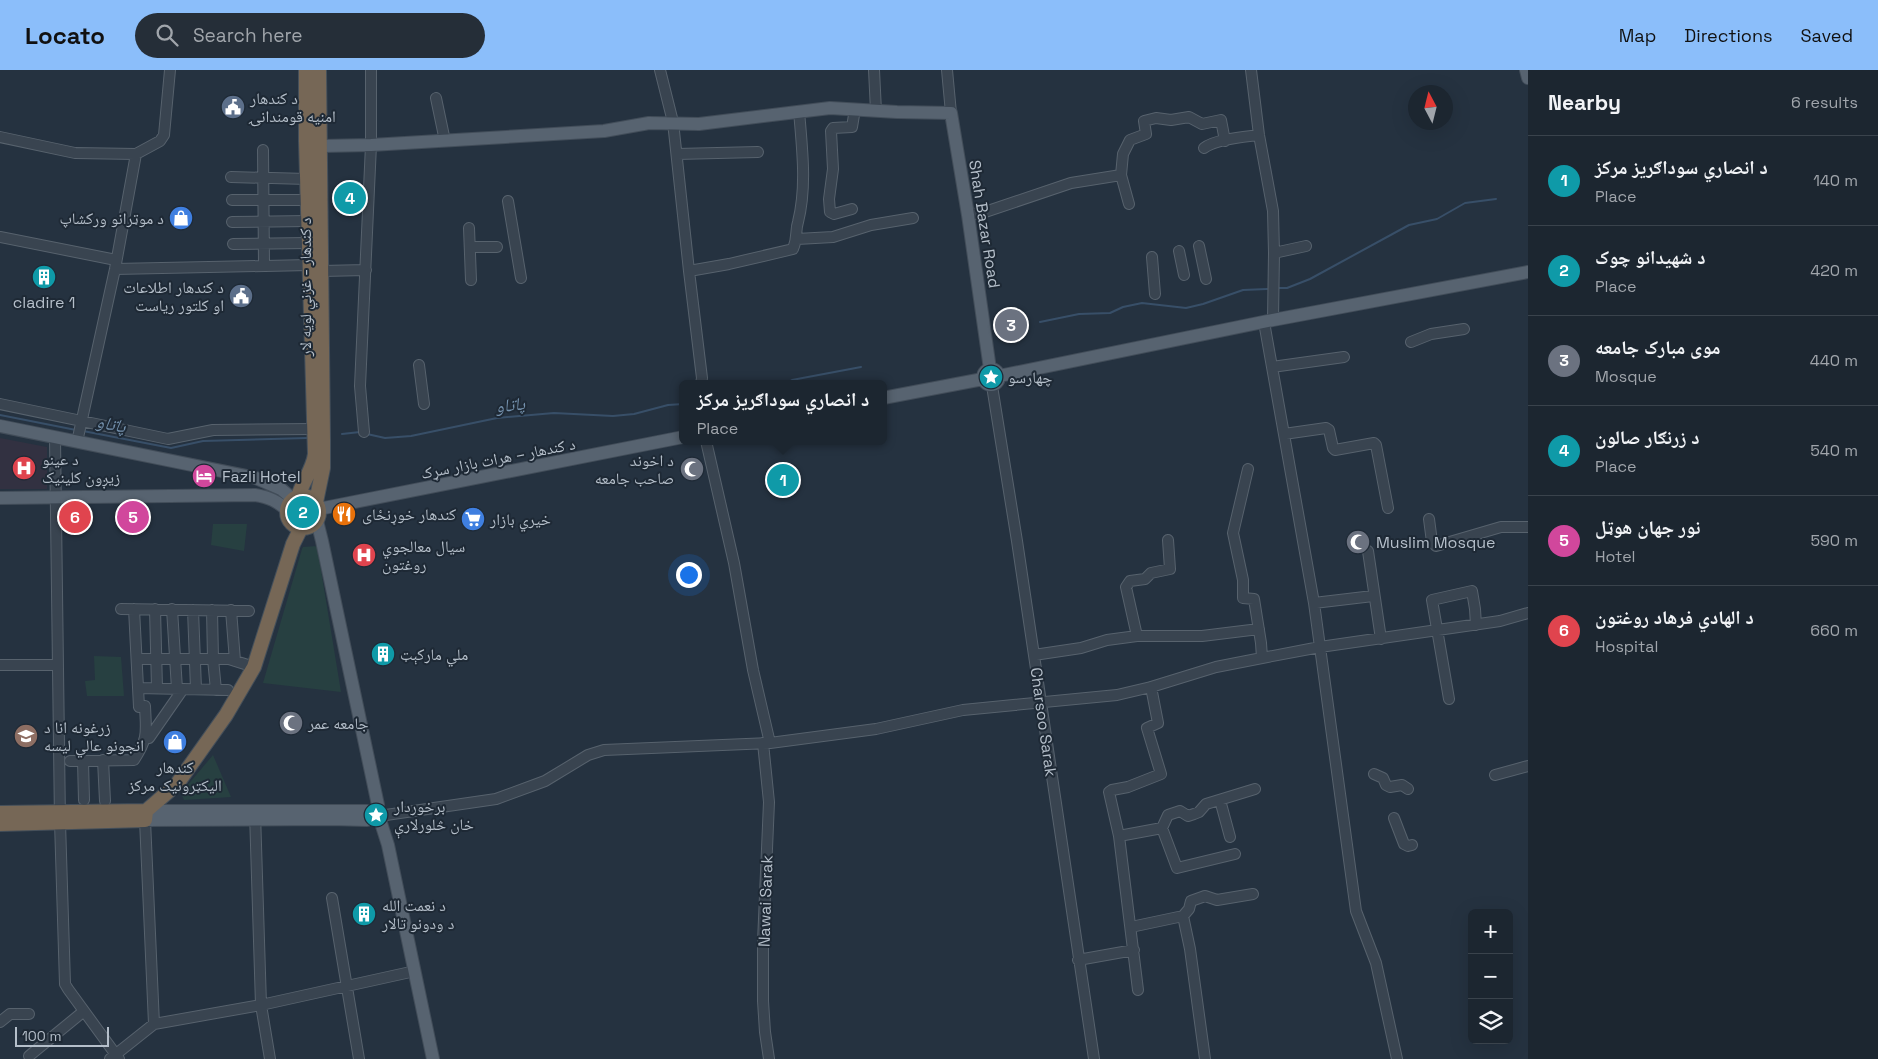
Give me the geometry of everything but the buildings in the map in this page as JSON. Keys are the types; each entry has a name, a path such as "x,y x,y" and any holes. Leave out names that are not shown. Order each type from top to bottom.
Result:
{"highway":[{"name":"د کندهار - غزني لويه لار","path":"293,502 314,463 312,328 308,243 306,70"},
{"name":"د کندهار - غزني لويه لار","path":"317,511 323,468 319,70"},
{"path":"308,497 317,511 312,526 301,528 295,526 287,517 293,502 308,497"},
{"path":"0,813 60,817 146,816 178,784 226,715 254,667 293,544 301,528"},
{"path":"0,824 60,817"}],"main road":[{"path":"1526,70 1528,78"},
{"path":"321,146 371,145 604,131 649,123 699,124 830,108 951,113"},
{"name":"Shah Bazar Road","path":"951,113 968,215 991,377"},
{"path":"887,397 1268,321 1528,272"},
{"path":"0,426 55,438 77,440 256,478 281,489 293,502"},
{"name":"د کندهار – هرات بازار سړک","path":"317,511 679,439"},
{"path":"0,498 255,495 268,497 278,502 293,502"},
{"path":"317,511 376,815 415,971 433,1059"},
{"path":"146,816 376,815"}],"street":[{"path":"0,137 74,153 136,154 160,141 164,135 170,70"},
{"path":"364,432 360,386 371,145 370,70"},
{"path":"660,70 673,122 702,380"},
{"path":"874,70 876,111"},
{"path":"947,70 951,113"},
{"path":"1251,70 1259,135 1273,211 1274,253 1268,321 1272,367 1314,603 1356,911 1376,962 1397,1059"},
{"path":"436,98 445,141"},
{"path":"852,209 838,214 830,212 831,131 833,128 852,127 855,109"},
{"path":"689,271 729,264 794,248 797,240 797,223 800,214 804,166 800,111"},
{"path":"1129,204 1121,175 1124,154 1130,140 1147,133 1144,121 1156,118 1171,120 1192,117 1202,124 1221,120 1225,141"},
{"path":"1204,148 1225,141 1259,135"},
{"path":"263,150 264,265"},
{"path":"677,154 758,152"},
{"path":"77,440 115,264 136,154"},
{"path":"968,215 985,212 1071,184 1121,175"},
{"path":"231,177 307,179"},
{"path":"232,200 308,200"},
{"path":"508,201 521,278"},
{"path":"797,240 833,237 871,225 912,218"},
{"path":"232,222 308,221"},
{"path":"469,228 471,280"},
{"path":"0,237 115,264 309,264"},
{"path":"233,244 308,243"},
{"path":"1199,246 1206,279"},
{"path":"1274,253 1306,246"},
{"path":"470,247 497,247"},
{"path":"1179,251 1184,275"},
{"path":"1152,257 1155,294"},
{"path":"322,271 366,270"},
{"path":"1411,342 1431,334 1464,329"},
{"path":"1272,367 1344,357"},
{"path":"419,364 424,404"},
{"name":"Charsoo Sarak","path":"991,377 1094,1059"},
{"path":"0,404 81,423 168,439 213,430 314,429"},
{"path":"1284,434 1326,428 1329,430 1335,450 1374,443 1376,445 1388,508"},
{"path":"55,438 57,665 65,984 115,1058 154,1024 261,1005 415,971"},
{"name":"Nawai Sarak","path":"707,445 734,563 767,743 770,802 763,942 763,1001 769,1059"},
{"path":"1248,469 1233,533 1243,580 1243,598 1254,599 1262,658"},
{"path":"1429,519 1432,542 1436,546 1501,527 1528,527"},
{"path":"1137,636 1130,600 1127,594 1127,584 1130,581 1145,579 1151,573 1170,569 1168,540"},
{"path":"1368,551 1373,596 1381,639"},
{"path":"1449,699 1432,600 1471,591 1474,597 1476,625"},
{"path":"1314,603 1373,596"},
{"path":"121,609 249,611"},
{"path":"70,761 134,760 144,743 147,735 145,706 139,707 134,609"},
{"path":"155,609 157,688"},
{"path":"149,738 180,689 175,659 172,610"},
{"path":"194,610 196,689"},
{"path":"212,610 216,690"},
{"path":"231,610 235,661"},
{"path":"376,815 496,799 545,781 588,755 604,750 767,743 876,729 963,710 1117,695 1216,668 1262,658 1320,647 1500,621 1528,613"},
{"path":"1034,655 1081,648 1107,640 1137,636 1202,636 1259,629"},
{"path":"137,659 213,659 235,661 254,667"},
{"path":"0,666 57,665"},
{"path":"1138,990 1119,836 1110,791 1128,787 1161,774 1147,728 1158,723 1151,687"},
{"path":"138,688 228,690"},
{"path":"103,760 105,801"},
{"path":"83,761 84,800"},
{"path":"1495,775 1528,766"},
{"path":"1374,774 1383,778 1386,785 1390,787 1402,785 1408,789"},
{"path":"1235,854 1177,868 1162,828 1168,815 1180,811 1188,816 1194,814 1206,804 1255,790"},
{"path":"1220,800 1230,837"},
{"path":"255,815 261,1005 270,1059"},
{"path":"146,816 154,1024"},
{"path":"1394,818 1404,844 1412,845"},
{"path":"1119,836 1162,828"},
{"path":"1131,926 1182,916 1189,910 1191,901 1205,896 1217,900 1253,894"},
{"path":"332,898 360,1059"},
{"path":"1182,916 1190,949 1205,1059"},
{"path":"1078,960 1134,950"},
{"path":"29,1056 84,1011"},
{"path":"0,1022 10,1014 29,1014"}],"shaded area":[{"name":"د عینو زیږون کلینیک","path":"0,438 47,447 47,489 0,489"}],"green space":[{"path":"213,524 247,524 244,551 211,545"},
{"path":"317,546 341,692 263,683 302,549 303,547"},
{"path":"94,656 121,657 124,696 87,696 85,681 95,680"},
{"path":"213,755 231,797 184,800 181,793"}],"waterway":[{"path":"1278,288 1287,288 1310,279 1409,225 1437,219 1465,203 1496,199"},
{"path":"1040,322 1079,314 1110,313 1123,307 1142,303 1186,308 1243,290 1267,289"},
{"path":"792,380 861,367"},
{"name":"پاتاو","path":"367,434 385,438 411,436 497,418 554,413 613,416 634,414 668,405 679,404"},
{"name":"پاتاو","path":"0,415 76,430"},
{"name":"پاتاو","path":"83,431 171,448 203,441 307,438"},
{"name":"پاتاو","path":"342,434 360,432"}],"place":[{"name":"د کندهار امنيه قومندانۍ","path":"233,107"},
{"name":"د زرنګار صالون","path":"350,198"},
{"name":"د موټرانو ورکشاپ","path":"181,218"},
{"name":"cladire 1","path":"44,277"},
{"name":"د کندهار اطلاعات او کلتور رياست","path":"241,296"},
{"name":"موی مبارک جامعه","path":"1011,325"},
{"name":"چهارسو","path":"991,377"},
{"name":"د عینو زیږون کلینیک","path":"24,468"},
{"name":"د اخوند صاحب جامعه","path":"692,469"},
{"name":"Fazli Hotel","path":"204,476"},
{"name":"د انصاري سوداګریز مرکز","path":"783,480"},
{"name":"د شهيدانو چوک","path":"303,512"},
{"name":"کندهار خوړنځای","path":"344,514"},
{"name":"د الهادي فرهاد روغتون","path":"75,517"},
{"name":"نور جهان هوټل","path":"133,517"},
{"name":"خیري بازار","path":"473,519"},
{"name":"Muslim Mosque","path":"1358,542"},
{"name":"سيال معالجوي روغتون","path":"364,555"},
{"name":"ملي مارکېټ","path":"383,654"},
{"name":"جامعه عمر","path":"291,723"},
{"name":"زرغونه انا د انجونو عالي لیسه","path":"26,736"},
{"name":"کندهار الیکټرونیک مرکز","path":"175,742"},
{"name":"برخوردار خان څلورلارې","path":"376,815"},
{"name":"د نعمت الله د ودونو تالار","path":"364,914"}]}
